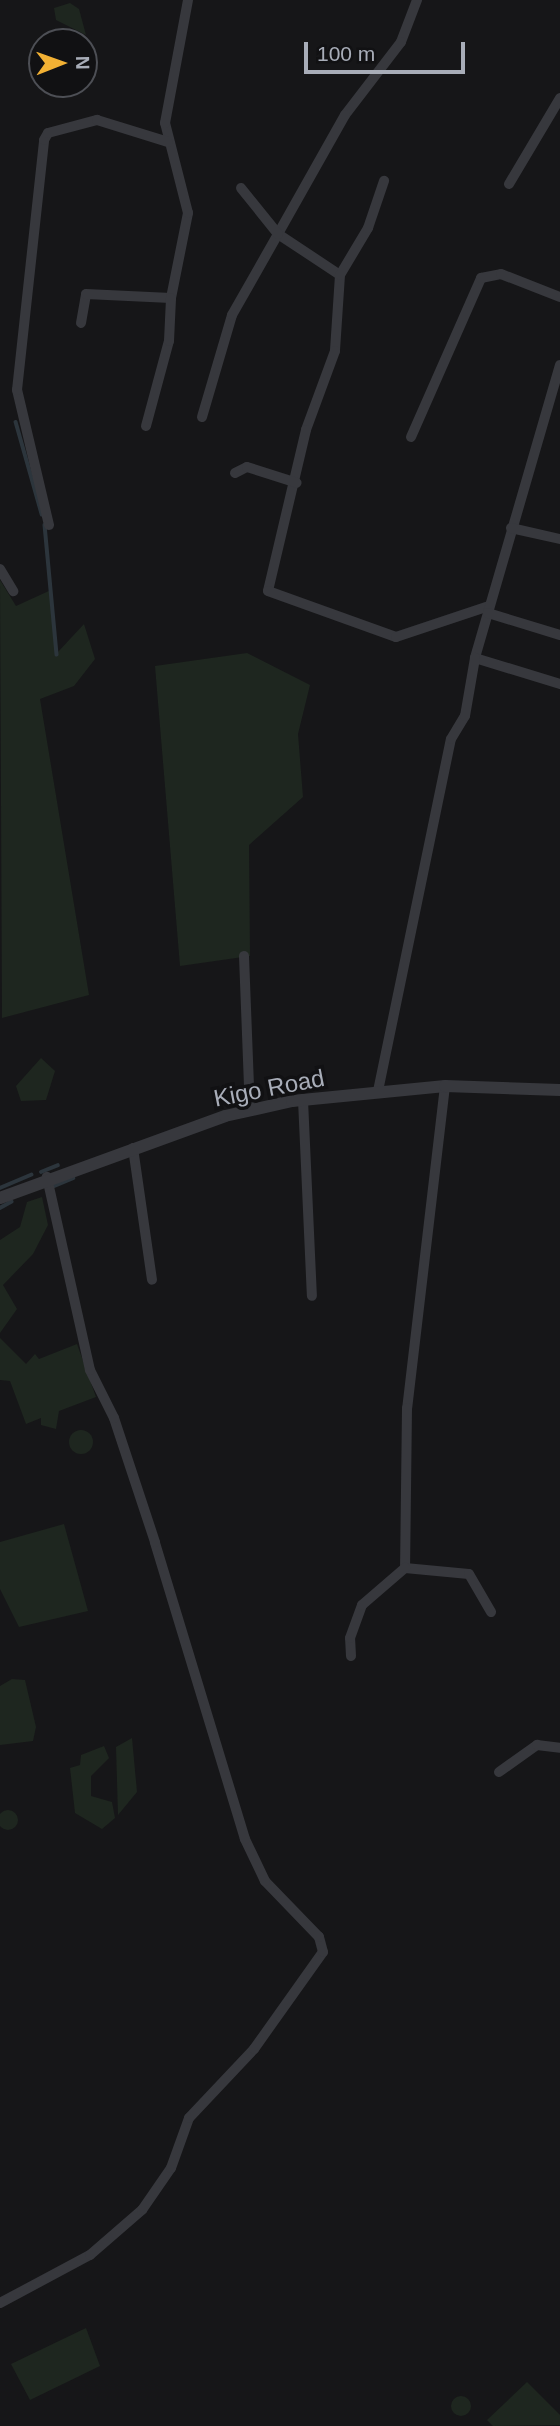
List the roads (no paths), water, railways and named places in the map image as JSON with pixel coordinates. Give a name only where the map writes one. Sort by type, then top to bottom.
[{"type":"street","points":[[146,426],[169,341],[171,298],[188,213],[185,182],[168,142],[167,93],[188,0]]},
{"type":"street","points":[[202,417],[232,315],[345,115],[401,42],[417,0]]},
{"type":"street","points":[[509,184],[560,98]]},
{"type":"street","points":[[49,525],[17,390],[44,140],[48,133],[97,120],[168,142]]},
{"type":"street","points":[[384,181],[368,228],[340,275],[335,351],[306,430],[297,483],[271,594],[396,638],[488,610],[560,635]]},
{"type":"street","points":[[241,188],[278,234],[340,275]]},
{"type":"street","points":[[411,438],[481,278],[501,274],[560,297]]},
{"type":"street","points":[[81,323],[85,295],[171,298]]},
{"type":"street","points":[[378,1091],[451,739],[465,716],[475,658],[560,365]]},
{"type":"street","points":[[235,473],[247,467],[297,483]]},
{"type":"street","points":[[511,528],[560,538]]},
{"type":"street","points":[[0,569],[13,591]]},
{"type":"street","points":[[475,658],[560,684]]},
{"type":"street","points":[[244,956],[250,1110]]},
{"type":"street","points":[[405,1568],[407,1408],[445,1086]]},
{"type":"street","name":"Kigo Road","points":[[0,1198],[47,1177],[250,1110],[303,1100],[445,1086],[560,1094]]},
{"type":"street","points":[[303,1100],[312,1296]]},
{"type":"street","points":[[133,1148],[152,1280]]},
{"type":"street","points":[[0,2303],[90,2255],[136,2216],[166,2178],[189,2118],[254,2049],[323,1952],[319,1937],[265,1881],[245,1839],[114,1418],[90,1370],[47,1177]]},
{"type":"street","points":[[351,1656],[349,1638],[362,1605],[405,1568],[469,1574],[491,1612]]},
{"type":"street","points":[[499,1773],[537,1745],[560,1748]]},
{"type":"waterway","points":[[16,422],[42,514]]},
{"type":"waterway","points":[[45,525],[57,654]]},
{"type":"waterway","points":[[41,1172],[58,1165]]},
{"type":"waterway","points":[[0,1188],[31,1175]]},
{"type":"waterway","points":[[52,1187],[73,1178]]},
{"type":"waterway","points":[[0,1208],[11,1202]]}]
